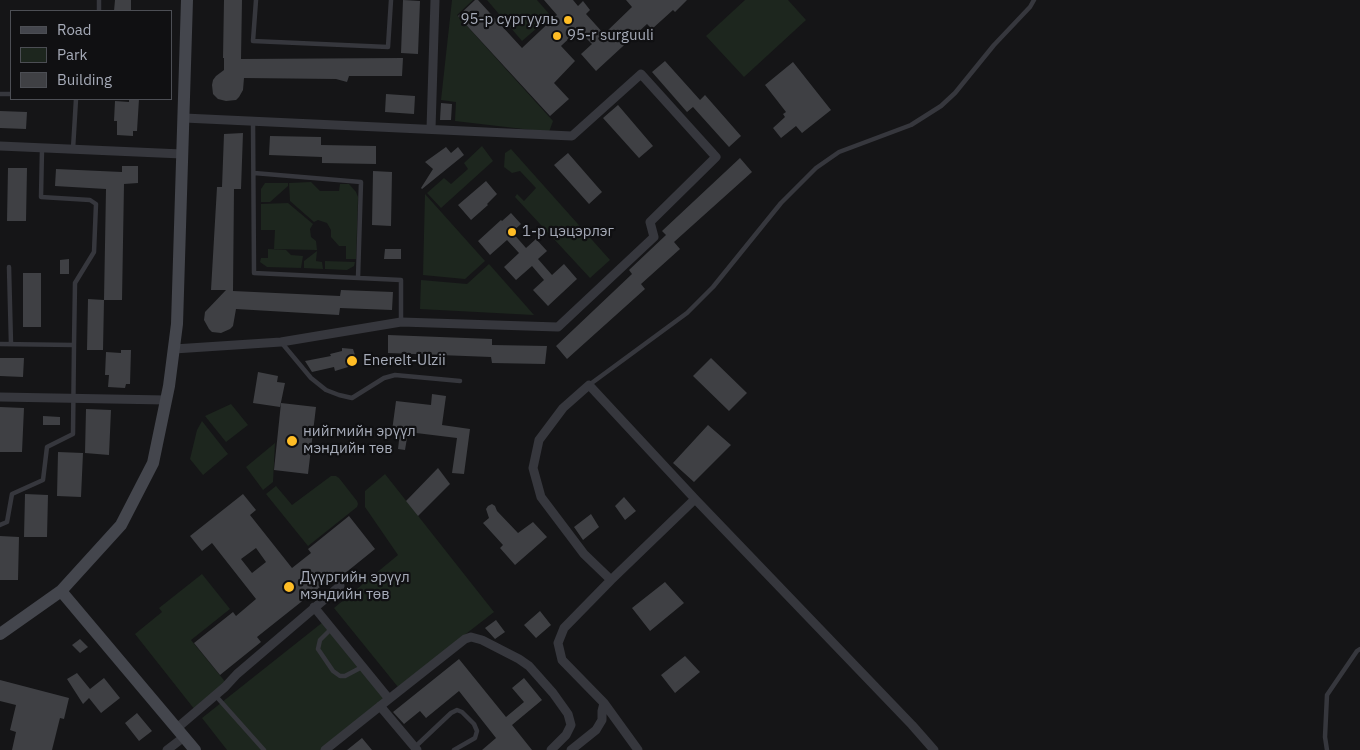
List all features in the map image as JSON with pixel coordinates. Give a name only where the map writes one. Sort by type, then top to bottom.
[{"type":"main road","points":[[0,634],[61,591],[121,526],[153,463],[166,400],[177,324],[187,0]]},
{"type":"main road","points":[[61,591],[195,750]]},
{"type":"street","points":[[431,129],[435,0]]},
{"type":"street","points":[[174,349],[281,342],[402,322],[558,326],[654,238],[650,222],[716,157],[641,74],[572,136],[184,118]]},
{"type":"street","points":[[0,146],[182,154]]},
{"type":"street","points":[[611,580],[584,554],[541,496],[533,468],[539,440],[563,408],[589,385],[934,750]]},
{"type":"street","points":[[0,397],[166,400]]},
{"type":"street","points":[[638,750],[604,703],[562,660],[558,643],[564,628],[695,499]]},
{"type":"street","points":[[168,750],[180,732],[237,674],[340,586]]},
{"type":"street","points":[[314,607],[390,699]]},
{"type":"street","points":[[325,750],[470,637],[482,640],[519,659],[529,666],[553,693],[568,714],[570,725],[566,736],[551,750]]},
{"type":"street","points":[[571,750],[596,730],[602,720],[604,703]]},
{"type":"street","points":[[380,706],[416,748]]},
{"type":"lane","points":[[256,0],[254,41],[388,48],[391,0]]},
{"type":"lane","points":[[589,385],[687,313],[713,287],[781,203],[816,168],[839,152],[911,124],[941,106],[1030,7],[1034,0]]},
{"type":"lane","points":[[72,150],[76,100]]},
{"type":"lane","points":[[253,121],[254,273],[401,280],[402,322]]},
{"type":"lane","points":[[0,525],[6,522],[12,494],[43,480],[47,447],[73,434],[75,283],[94,252],[96,204],[90,200],[41,197],[42,148]]},
{"type":"lane","points":[[254,173],[361,182],[358,278]]},
{"type":"lane","points":[[9,267],[11,344]]},
{"type":"lane","points":[[281,342],[311,378],[326,390],[352,398],[384,378],[395,374],[460,381]]},
{"type":"lane","points":[[0,344],[74,345]]},
{"type":"lane","points":[[331,629],[320,640],[318,649],[333,671],[340,676],[345,676],[362,667]]},
{"type":"lane","points":[[1327,750],[1325,737],[1327,695],[1360,649]]},
{"type":"lane","points":[[215,695],[264,750]]},
{"type":"lane","points":[[416,748],[451,712],[457,710],[462,712],[474,724],[477,731],[475,738],[454,750]]},
{"type":"green space","points":[[452,0],[473,0],[457,15],[553,121],[549,132],[455,121],[456,102],[441,100]]},
{"type":"green space","points":[[487,0],[537,0],[551,16],[522,41]]},
{"type":"green space","points":[[745,0],[788,0],[806,20],[744,77],[706,36]]},
{"type":"green space","points":[[482,146],[493,161],[441,208],[427,193],[444,178],[451,184],[468,169],[464,163]]},
{"type":"green space","points":[[511,149],[610,260],[590,278],[515,197],[517,194],[524,201],[536,188],[520,171],[512,173],[504,167],[505,153]]},
{"type":"green space","points":[[311,182],[320,191],[339,191],[340,184],[349,184],[356,192],[358,197],[356,259],[346,259],[346,246],[339,246],[331,237],[331,230],[327,223],[318,220],[314,222],[290,201],[289,183]]},
{"type":"green space","points":[[265,183],[288,183],[288,186],[270,202],[261,202],[261,189]]},
{"type":"green space","points":[[425,194],[485,261],[465,279],[423,275]]},
{"type":"green space","points":[[288,203],[313,224],[310,229],[311,237],[316,241],[317,250],[274,249],[275,230],[261,230],[261,204]]},
{"type":"green space","points":[[268,249],[286,250],[291,255],[303,256],[301,268],[267,267],[260,262],[261,258],[268,258]]},
{"type":"green space","points":[[317,251],[316,261],[322,262],[323,269],[304,268],[304,261]]},
{"type":"green space","points":[[325,261],[355,262],[354,266],[347,270],[325,269]]},
{"type":"green space","points":[[489,264],[534,315],[420,309],[421,280],[467,284]]},
{"type":"green space","points":[[231,404],[248,425],[226,442],[205,416]]},
{"type":"green space","points":[[202,421],[228,454],[203,475],[190,459],[197,430]]},
{"type":"green space","points":[[275,443],[273,482],[263,490],[246,467]]},
{"type":"green space","points":[[385,474],[494,612],[398,687],[334,608],[398,555],[365,507],[365,491]]},
{"type":"green space","points":[[331,476],[339,478],[358,504],[357,507],[308,546],[266,494],[276,486],[292,505]]},
{"type":"green space","points":[[202,574],[230,609],[191,640],[227,684],[195,710],[135,634],[162,612],[159,608]]},
{"type":"green space","points":[[323,622],[385,699],[322,750],[227,750],[202,718]]},
{"type":"building","points":[[115,0],[131,0],[131,10],[114,10]]},
{"type":"building","points":[[224,0],[242,0],[241,59],[403,58],[402,76],[349,76],[347,82],[336,79],[244,78],[243,90],[236,100],[226,101],[218,99],[213,94],[212,85],[216,76],[224,70]]},
{"type":"building","points":[[403,0],[420,1],[418,54],[401,53]]},
{"type":"building","points":[[475,0],[478,0],[522,48],[557,15],[544,0],[573,0],[578,6],[583,1],[590,10],[586,14],[604,34],[632,7],[626,0],[687,0],[675,12],[673,10],[652,29],[647,24],[596,71],[581,54],[592,44],[578,30],[561,46],[575,61],[554,83],[569,99],[550,116],[458,16]]},
{"type":"building","points":[[665,61],[700,100],[705,95],[741,136],[729,147],[693,107],[687,112],[652,72]]},
{"type":"building","points":[[793,62],[831,110],[802,133],[796,126],[781,138],[773,128],[785,117],[783,114],[786,112],[765,85]]},
{"type":"building","points":[[386,94],[415,96],[414,114],[385,112]]},
{"type":"building","points":[[129,100],[139,100],[137,131],[133,131],[133,136],[117,135],[117,121],[114,121],[115,101],[129,102]]},
{"type":"building","points":[[441,103],[452,104],[451,120],[440,120]]},
{"type":"building","points":[[618,105],[653,146],[639,158],[603,118]]},
{"type":"building","points":[[0,111],[27,112],[26,129],[0,128]]},
{"type":"building","points":[[243,133],[241,189],[234,189],[233,291],[340,296],[341,290],[393,292],[392,310],[340,308],[339,315],[236,309],[233,326],[230,329],[221,333],[212,332],[209,329],[204,320],[205,312],[226,290],[211,290],[217,187],[222,187],[224,134]]},
{"type":"building","points":[[270,136],[321,137],[321,145],[376,146],[376,164],[322,163],[322,157],[269,155]]},
{"type":"building","points":[[446,147],[451,153],[458,147],[464,155],[422,189],[433,169],[425,162]]},
{"type":"building","points":[[568,153],[602,192],[589,204],[554,165]]},
{"type":"building","points":[[740,158],[752,172],[674,242],[680,249],[641,284],[645,289],[567,359],[556,346],[632,274],[629,270],[666,235],[662,231]]},
{"type":"building","points":[[122,166],[138,166],[138,183],[124,184],[122,300],[104,300],[106,189],[55,186],[56,169],[122,172]]},
{"type":"building","points":[[8,168],[27,168],[26,221],[7,221]]},
{"type":"building","points":[[373,171],[392,172],[391,226],[372,225]]},
{"type":"building","points":[[486,181],[497,194],[471,220],[458,205]]},
{"type":"building","points":[[511,213],[521,224],[512,232],[526,248],[536,239],[547,251],[538,259],[552,275],[564,264],[577,279],[548,306],[533,290],[544,280],[532,266],[516,280],[504,267],[519,253],[507,240],[490,255],[478,241]]},
{"type":"building","points":[[385,249],[401,249],[401,259],[384,259]]},
{"type":"building","points":[[69,259],[69,274],[60,274],[60,260]]},
{"type":"building","points":[[23,273],[41,273],[41,327],[23,327]]},
{"type":"building","points":[[88,299],[104,300],[103,350],[87,350]]},
{"type":"building","points":[[388,335],[492,339],[492,345],[547,346],[545,364],[492,363],[491,357],[388,353]]},
{"type":"building","points":[[342,348],[353,349],[358,364],[335,371],[334,367],[312,372],[305,361],[331,356],[330,354],[342,351]]},
{"type":"building","points":[[121,350],[131,350],[130,384],[126,384],[125,388],[108,387],[109,375],[105,375],[106,352],[121,353]]},
{"type":"building","points":[[0,358],[24,358],[23,377],[0,376]]},
{"type":"building","points":[[711,358],[747,393],[729,411],[693,376]]},
{"type":"building","points":[[258,372],[278,376],[277,382],[285,383],[280,407],[253,403]]},
{"type":"building","points":[[432,394],[446,396],[442,425],[470,429],[464,474],[452,473],[457,438],[408,432],[405,450],[398,449],[400,432],[392,431],[396,401],[431,405]]},
{"type":"building","points":[[281,403],[316,407],[308,474],[274,470]]},
{"type":"building","points":[[0,407],[24,408],[22,452],[0,452]]},
{"type":"building","points":[[86,409],[111,410],[109,455],[85,453]]},
{"type":"building","points":[[43,416],[60,417],[60,425],[43,425]]},
{"type":"building","points":[[708,425],[731,445],[694,482],[673,463]]},
{"type":"building","points":[[58,452],[83,453],[81,497],[57,496]]},
{"type":"building","points":[[438,468],[450,484],[418,516],[406,501]]},
{"type":"building","points":[[25,494],[48,495],[47,537],[24,537]]},
{"type":"building","name":"Дүүргийн эрүүл мэндийн төв","points":[[243,494],[256,510],[250,515],[292,568],[311,553],[308,549],[349,516],[375,549],[333,583],[330,579],[257,637],[261,642],[220,675],[194,643],[233,612],[236,616],[256,599],[212,543],[202,551],[190,536]],"holes":[[[256,548],[266,562],[252,573],[241,559]]]},
{"type":"building","points":[[624,497],[636,511],[625,520],[615,506]]},
{"type":"building","points":[[492,504],[518,533],[533,522],[547,537],[515,565],[500,548],[503,545],[483,523],[489,518],[486,509]]},
{"type":"building","points":[[591,514],[599,527],[583,540],[574,527]]},
{"type":"building","points":[[0,536],[19,537],[18,580],[0,580]]},
{"type":"building","points":[[665,582],[684,603],[650,631],[632,608]]},
{"type":"building","points":[[540,611],[551,625],[536,638],[524,625]]},
{"type":"building","points":[[496,620],[505,632],[495,639],[485,628]]},
{"type":"building","points":[[80,639],[88,647],[80,653],[72,645]]},
{"type":"building","points":[[685,656],[700,672],[675,693],[661,675]]},
{"type":"building","points":[[459,659],[506,717],[524,702],[512,688],[524,678],[542,700],[512,725],[532,750],[482,750],[496,738],[459,691],[426,718],[420,711],[404,724],[393,712]]},
{"type":"building","points":[[77,673],[90,689],[104,678],[120,698],[101,713],[89,698],[83,704],[67,679]]},
{"type":"building","points":[[0,680],[69,698],[64,719],[60,718],[52,750],[12,750],[16,732],[10,730],[16,705],[0,701]]},
{"type":"building","points":[[137,713],[152,731],[139,741],[125,723]]},
{"type":"building","points":[[362,738],[372,750],[347,750]]},
{"type":"place","name":"95-р сургууль","points":[[568,20]]},
{"type":"place","name":"95-r surguuli","points":[[557,36]]},
{"type":"place","name":"1-р цэцэрлэг","points":[[512,232]]},
{"type":"place","name":"Enerelt-Ulzii","points":[[352,361]]},
{"type":"place","name":"нийгмийн эрүүл мэндийн төв","points":[[292,441]]},
{"type":"place","name":"Дүүргийн эрүүл мэндийн төв","points":[[289,587]]}]
